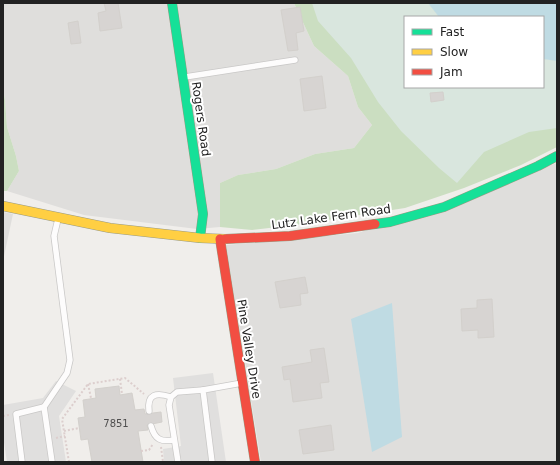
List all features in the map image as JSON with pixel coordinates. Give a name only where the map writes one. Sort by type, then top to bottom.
[{"type":"main road","name":"Rogers Road","points":[[172,3],[203,214],[200,238]]},
{"type":"main road","name":"Lutz Lake Fern Road","points":[[3,206],[110,228],[200,238],[220,239],[290,236],[390,222],[444,207],[538,166],[557,156]]},
{"type":"main road","name":"Pine Valley Drive","points":[[220,239],[255,462]]},
{"type":"lane","points":[[183,78],[295,60]]},
{"type":"lane","points":[[52,462],[44,407],[66,373],[70,360],[54,236],[59,217]]},
{"type":"lane","points":[[178,462],[169,404],[171,397],[178,392],[203,390],[242,383]]},
{"type":"lane","points":[[203,390],[212,462]]},
{"type":"lane","points":[[149,411],[148,404],[150,398],[155,395],[163,394],[171,397]]},
{"type":"lane","points":[[22,462],[16,414],[44,407]]},
{"type":"lane","points":[[151,426],[157,438],[163,440],[174,440]]},
{"type":"path","points":[[69,462],[62,419],[88,384],[125,378],[145,395]]},
{"type":"path","points":[[120,379],[122,394]]},
{"type":"path","points":[[88,384],[91,398]]},
{"type":"path","points":[[64,431],[79,428]]},
{"type":"path","points":[[141,451],[148,450],[154,443]]},
{"type":"shaded area","points":[[3,3],[294,3],[314,46],[348,76],[358,107],[372,125],[354,148],[315,154],[276,169],[238,175],[220,183],[220,227],[197,229],[84,215],[7,191],[19,171],[7,127],[3,89]]},
{"type":"shaded area","points":[[312,3],[428,3],[438,16],[404,16],[404,88],[544,88],[544,59],[557,61],[557,128],[529,132],[484,152],[457,183],[439,168],[401,131],[378,102],[351,58],[318,21]]},
{"type":"shaded area","points":[[557,163],[557,462],[261,462],[226,245],[358,233]]},
{"type":"shaded area","points":[[3,212],[13,214],[3,261]]},
{"type":"shaded area","points":[[213,373],[226,462],[164,462],[163,449],[181,446],[173,378]]},
{"type":"shaded area","points":[[56,381],[76,391],[59,416],[66,462],[7,462],[3,436],[3,405],[43,398]]},
{"type":"green space","points":[[294,3],[428,3],[438,16],[404,16],[404,88],[544,88],[544,59],[557,61],[557,147],[521,165],[464,188],[405,208],[252,230],[220,227],[220,183],[238,175],[276,169],[315,154],[354,148],[372,125],[358,107],[348,76],[314,46]]},
{"type":"green space","points":[[3,89],[7,127],[19,171],[7,191],[3,191]]},
{"type":"water","points":[[428,3],[557,3],[557,61],[544,59],[544,16],[438,16]]},
{"type":"water","points":[[392,303],[402,437],[372,452],[351,319]]},
{"type":"building","points":[[104,3],[118,3],[122,28],[100,31],[98,13],[106,11]]},
{"type":"building","points":[[300,7],[304,31],[296,33],[298,50],[288,51],[281,10]]},
{"type":"building","points":[[78,21],[81,43],[71,44],[68,23]]},
{"type":"building","points":[[322,76],[326,108],[304,111],[300,79]]},
{"type":"building","points":[[443,92],[444,100],[431,102],[430,93]]},
{"type":"building","points":[[305,277],[308,293],[300,294],[301,305],[280,308],[275,282]]},
{"type":"building","points":[[492,299],[494,337],[478,338],[478,330],[462,331],[461,309],[477,308],[477,300]]},
{"type":"building","points":[[324,348],[329,382],[320,383],[322,398],[293,402],[290,379],[284,380],[282,367],[312,362],[310,350]]},
{"type":"building","points":[[119,386],[120,395],[132,393],[135,410],[144,409],[145,414],[161,412],[162,422],[147,425],[148,430],[138,431],[143,462],[92,462],[88,439],[81,440],[78,418],[85,417],[83,400],[96,398],[95,389]]},
{"type":"building","points":[[331,425],[334,450],[303,454],[299,430]]},
{"type":"traffic: fast","points":[[172,3],[203,214],[200,238]]},
{"type":"traffic: fast","points":[[375,224],[390,222],[444,207],[538,166],[557,156]]},
{"type":"traffic: slow","points":[[3,206],[110,228],[200,238],[225,239]]},
{"type":"traffic: jam","points":[[225,239],[290,236],[375,224]]},
{"type":"traffic: jam","points":[[220,239],[255,462]]}]
